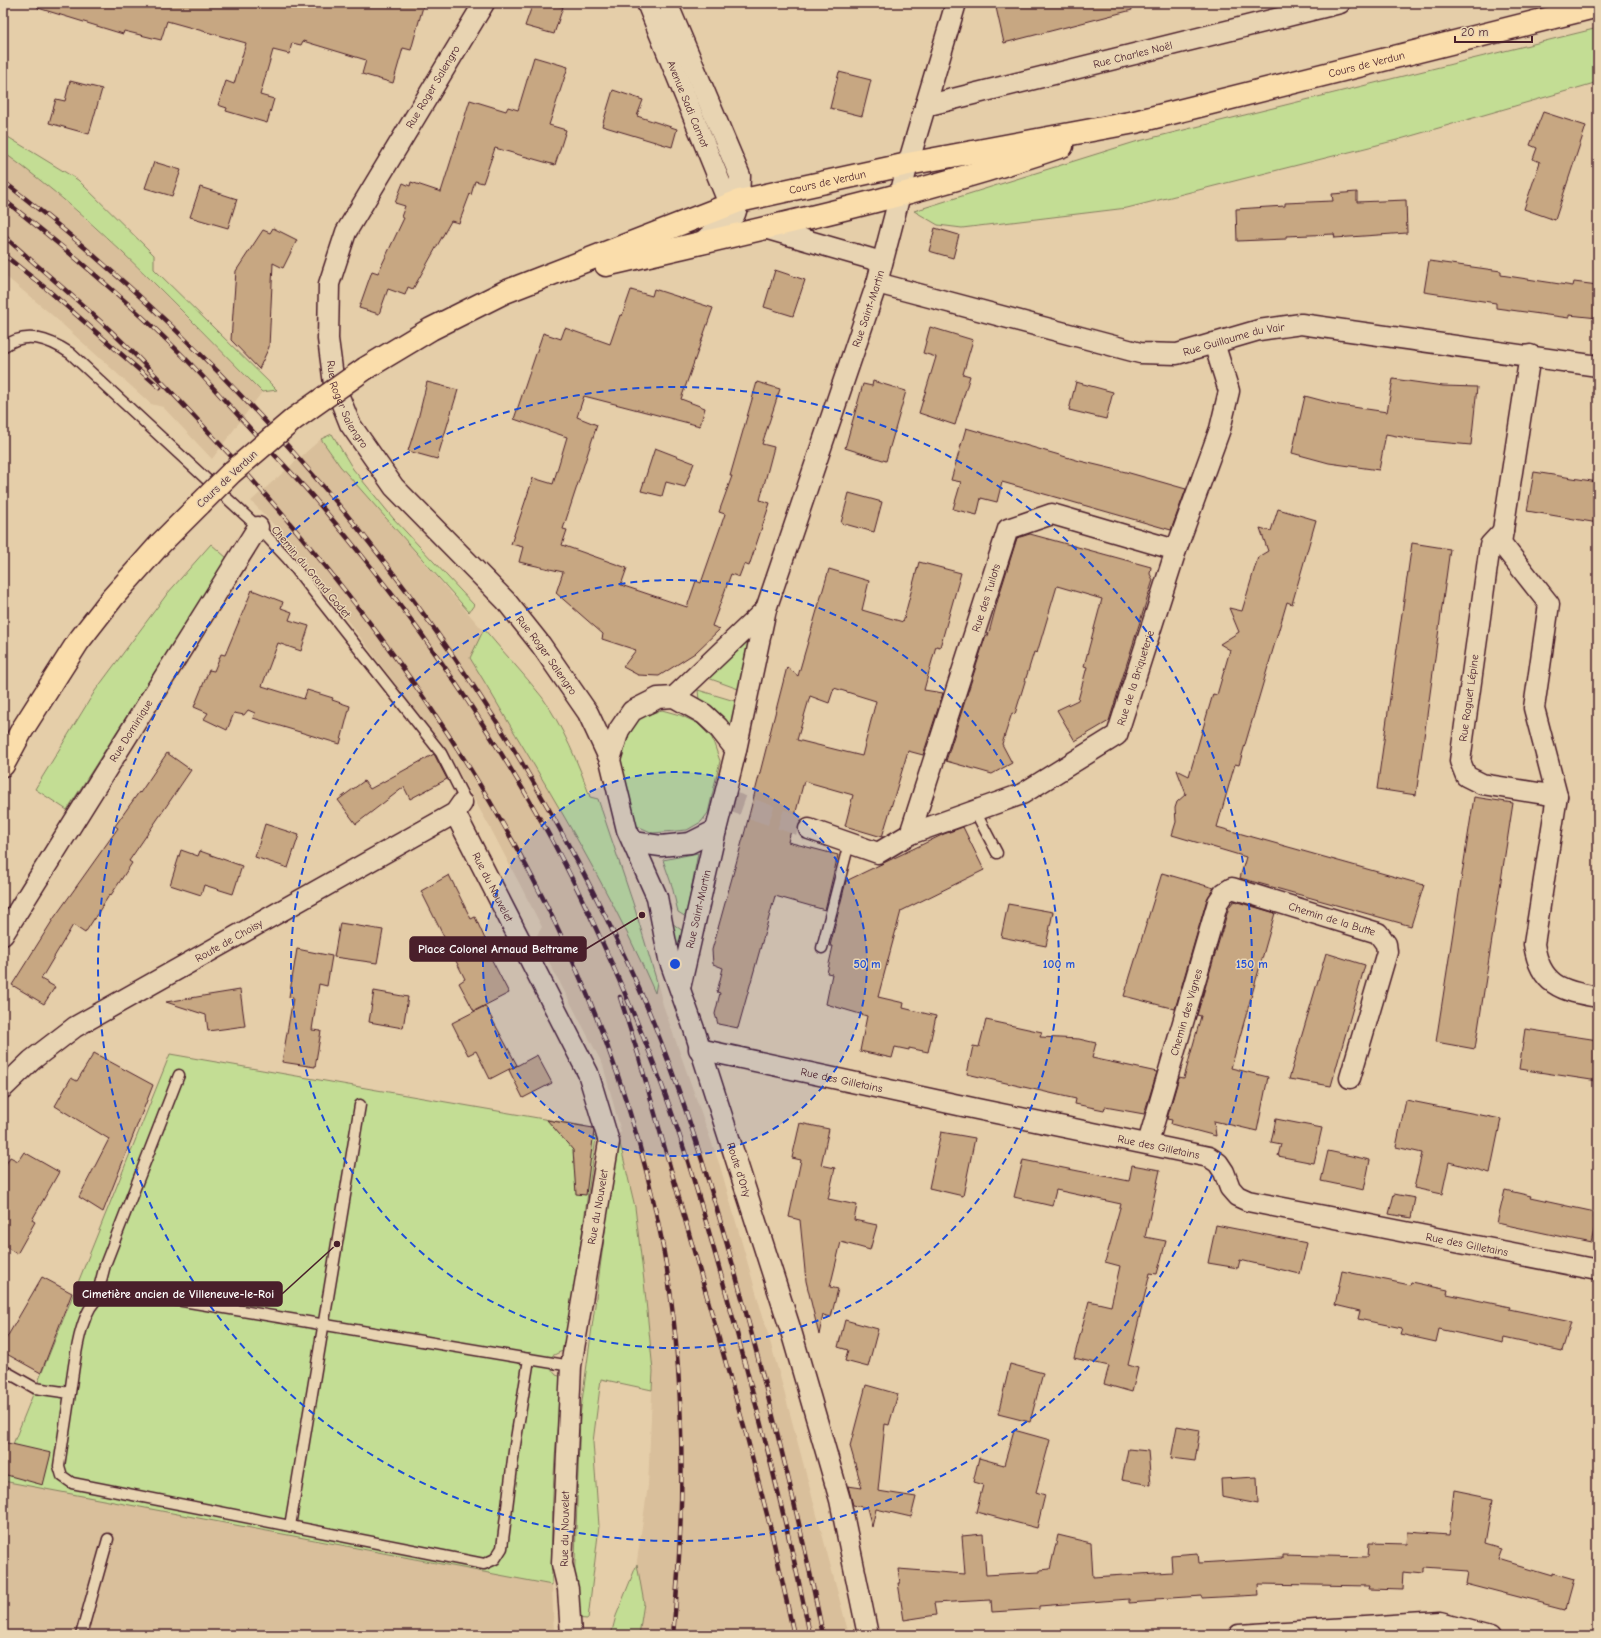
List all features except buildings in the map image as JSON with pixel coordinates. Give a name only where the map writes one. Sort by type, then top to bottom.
[{"type":"main road","name":"Cours de Verdun","points":[[3,765],[22,730],[78,642],[112,597],[161,543],[231,473],[294,419],[366,368],[431,329],[505,292],[734,203],[763,195],[908,164],[1134,122],[1598,6]]},
{"type":"main road","name":"Cours de Verdun","points":[[532,282],[900,196],[1005,166],[1134,122]]},
{"type":"street","name":"Rue Roger Salengro","points":[[484,3],[346,232],[329,284],[328,340],[334,384],[350,424],[394,487],[506,601],[541,645],[588,713],[610,760]]},
{"type":"street","name":"Avenue Sadi Carnot","points":[[647,3],[734,203]]},
{"type":"street","name":"Avenue Sadi Carnot","points":[[667,3],[740,176],[763,195]]},
{"type":"street","name":"Rue Saint-Martin","points":[[736,750],[766,609],[877,283],[924,106],[956,3]]},
{"type":"street","name":"Rue Charles Noël","points":[[924,106],[1340,3]]},
{"type":"street","name":"Avenue Sadi Carnot","points":[[702,242],[735,214],[734,203],[740,176]]},
{"type":"street","points":[[764,228],[882,262]]},
{"type":"street","name":"Rue Guillaume du Vair","points":[[877,283],[1140,353],[1177,354],[1259,330],[1301,324],[1530,355],[1598,366]]},
{"type":"street","name":"Rue de la Briqueterie","points":[[809,829],[878,853],[910,834],[1022,794],[1117,735],[1176,550],[1220,429],[1229,391],[1214,343]]},
{"type":"street","points":[[1530,355],[1501,543],[1548,604],[1534,708],[1557,796],[1534,944],[1536,960],[1542,972],[1555,984],[1571,993],[1598,997]]},
{"type":"street","name":"Rue des Tuilots","points":[[910,834],[1008,529],[1052,514],[1176,550]]},
{"type":"street","name":"Rue Dominique","points":[[3,935],[258,527]]},
{"type":"street","name":"Rue Raguet Lépine","points":[[1503,531],[1490,545],[1460,762],[1466,776],[1482,784],[1557,796]]},
{"type":"street","name":"Rue Saint-Martin","points":[[674,697],[766,609]]},
{"type":"street","points":[[674,697],[704,714],[736,750],[716,830],[690,843],[661,846],[633,842],[627,830],[610,760],[619,730],[632,711],[658,698],[674,697]]},
{"type":"street","name":"Route de Choisy","points":[[3,1088],[32,1060],[75,1027],[459,808]]},
{"type":"street","name":"Rue du Nouvelet","points":[[459,808],[588,1073],[609,1142],[571,1366],[562,1564],[568,1589],[571,1635]]},
{"type":"street","name":"Rue Saint-Martin","points":[[680,988],[716,830]]},
{"type":"street","name":"Route d'Orly","points":[[633,842],[657,897],[670,959],[791,1331],[840,1500],[868,1635]]},
{"type":"street","name":"Chemin de la Butte","points":[[1232,888],[1378,933],[1386,944],[1386,957],[1350,1078]]},
{"type":"street","name":"Chemin des Vignes","points":[[1148,1143],[1218,902],[1224,892],[1232,888]]},
{"type":"street","name":"Rue des Gilletains","points":[[699,1048],[969,1107],[1210,1157],[1218,1163],[1224,1172],[1230,1188],[1237,1196],[1248,1201],[1598,1270]]},
{"type":"street","points":[[1239,1635],[1441,1622],[1490,1635]]},
{"type":"lane","name":"Chemin du Grand Godet","points":[[3,347],[15,340],[41,338],[70,353],[258,527],[286,558],[441,753],[463,796],[459,808]]},
{"type":"lane","points":[[975,810],[997,854]]},
{"type":"lane","points":[[822,948],[849,843]]},
{"type":"lane","points":[[96,1300],[105,1265],[179,1075]]},
{"type":"lane","points":[[290,1526],[360,1104]]},
{"type":"lane","points":[[529,1359],[514,1451],[502,1548],[495,1559],[484,1564],[72,1483],[62,1476],[59,1466],[70,1393],[83,1324],[88,1310],[96,1300],[105,1293],[117,1290],[571,1366]]},
{"type":"lane","points":[[3,1370],[35,1388],[70,1393]]},
{"type":"lane","points":[[81,1635],[108,1539]]},
{"type":"shaded area","points":[[3,152],[36,176],[123,253],[262,392],[212,459],[163,407],[151,404],[52,315],[3,274]]},
{"type":"shaded area","points":[[321,439],[340,466],[542,698],[563,732],[580,768],[590,797],[598,799],[634,906],[663,1005],[720,1166],[781,1380],[849,1635],[625,1635],[648,1486],[653,1371],[635,1207],[618,1135],[621,1132],[603,1065],[536,937],[542,927],[492,831],[454,764],[358,634],[319,585],[280,543],[278,529],[251,501]]},
{"type":"shaded area","points":[[3,1480],[552,1585],[554,1635],[3,1635]]},
{"type":"green space","points":[[1598,28],[1598,82],[1397,140],[1127,208],[962,228],[938,225],[914,211],[1135,142]]},
{"type":"green space","points":[[3,134],[78,180],[154,255],[154,269],[277,390],[262,392],[105,236],[38,179],[3,152]]},
{"type":"green space","points":[[332,434],[353,469],[393,518],[474,605],[469,612],[340,466],[321,439]]},
{"type":"green space","points":[[211,544],[227,558],[67,810],[35,789],[95,691],[167,594]]},
{"type":"green space","points":[[484,629],[542,697],[569,745],[581,771],[590,797],[598,799],[634,906],[657,982],[655,993],[627,933],[581,846],[470,658]]},
{"type":"green space","points":[[755,629],[741,690],[708,678]]},
{"type":"green space","points":[[698,690],[738,702],[730,731],[699,700]]},
{"type":"green space","points":[[662,710],[680,715],[697,723],[712,738],[720,761],[708,813],[701,822],[687,830],[653,833],[635,825],[618,769],[624,738],[636,722],[644,716]]},
{"type":"green space","points":[[698,853],[686,917],[678,912],[672,886],[663,860]]},
{"type":"green space","points":[[672,923],[684,932],[677,963]]},
{"type":"green space","points":[[170,1054],[584,1126],[596,1138],[565,1351],[552,1356],[551,1369],[556,1375],[562,1377],[554,1481],[552,1585],[3,1481],[3,1469]]},
{"type":"green space","points":[[618,1135],[635,1207],[653,1371],[652,1390],[601,1379],[593,1442],[599,1526],[588,1619],[573,1618],[580,1416]]},
{"type":"green space","points":[[637,1564],[644,1603],[639,1635],[611,1635],[616,1616]]},
{"type":"tunnel","points":[[724,799],[809,829]]},
{"type":"railway","points":[[3,181],[90,252],[173,327],[251,406],[326,490],[396,577],[461,667],[521,762],[576,859],[615,936],[650,1014],[690,1123],[735,1272],[756,1350],[777,1431],[815,1594],[823,1635]]},
{"type":"railway","points":[[3,199],[95,274],[161,334],[201,375],[312,496],[351,542],[411,619],[493,740],[543,824],[571,876],[621,984],[658,1074],[694,1179],[734,1322],[775,1478],[810,1635]]},
{"type":"railway","points":[[3,235],[113,333],[173,393],[231,456],[307,544],[380,636],[447,732],[508,833],[561,937],[607,1044],[642,1155],[667,1270],[678,1361],[682,1452],[680,1543],[673,1635]]},
{"type":"railway","points":[[3,254],[48,290],[160,388]]},
{"type":"railway","points":[[620,997],[638,1054],[748,1441],[771,1530],[794,1635]]},
{"type":"place","name":"Place Colonel Arnaud Beltrame","points":[[642,915]]},
{"type":"place","name":"Cimetière ancien de Villeneuve-le-Roi","points":[[337,1244]]}]
